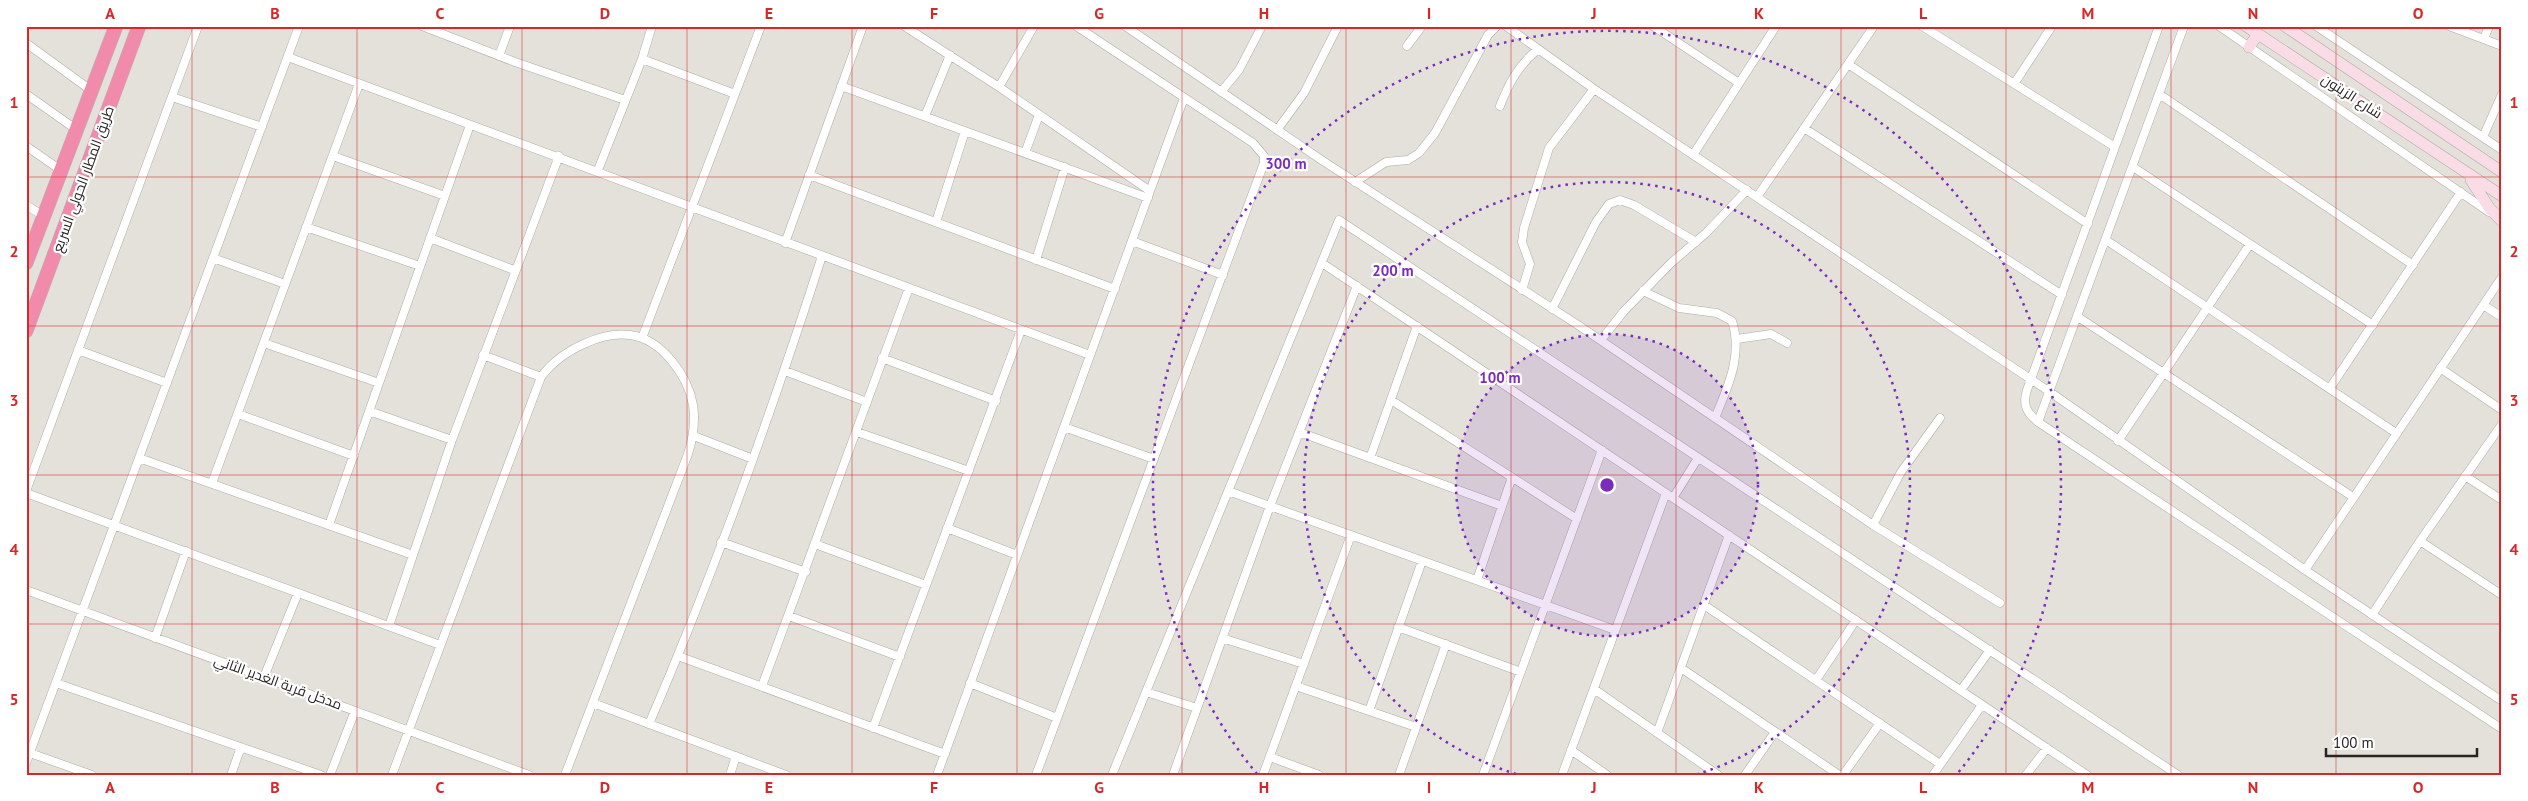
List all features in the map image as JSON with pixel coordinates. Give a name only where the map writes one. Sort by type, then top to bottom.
[{"type":"highway","name":"طريق المطار الحولي السريع","points":[[27,262],[116,26]]},
{"type":"highway","name":"طريق المطار الحولي السريع","points":[[26,332],[29,312],[49,269],[139,26]]},
{"type":"highway","points":[[27,262],[37,268],[49,269]]},
{"type":"main road","name":"شارع الزيتون","points":[[2246,26],[2457,167]]},
{"type":"main road","name":"شارع الزيتون","points":[[2285,27],[2502,172]]},
{"type":"main road","points":[[2249,47],[2258,34]]},
{"type":"main road","points":[[2371,109],[2381,106],[2384,102],[2384,92]]},
{"type":"main road","points":[[2406,132],[2405,123],[2407,118],[2416,115]]},
{"type":"main road","points":[[2489,164],[2502,167]]},
{"type":"main road","points":[[2457,167],[2502,196]]},
{"type":"main road","points":[[2457,167],[2473,181],[2490,209],[2502,221]]},
{"type":"street","points":[[198,26],[26,492],[440,645]]},
{"type":"street","points":[[26,763],[299,26]]},
{"type":"street","points":[[422,26],[499,56],[625,100]]},
{"type":"street","points":[[499,56],[510,26]]},
{"type":"street","points":[[598,170],[642,59],[652,26]]},
{"type":"street","points":[[642,338],[761,26]]},
{"type":"street","points":[[785,243],[863,28],[853,26]]},
{"type":"street","points":[[904,26],[999,88],[1149,194]]},
{"type":"street","points":[[999,88],[1034,26]]},
{"type":"street","points":[[1036,775],[1223,275],[1262,168],[1264,156],[1253,144],[1076,26]]},
{"type":"street","points":[[1125,26],[1355,182],[1601,340],[1873,525],[2000,603]]},
{"type":"street","points":[[1221,92],[1239,70],[1262,26]]},
{"type":"street","points":[[1277,130],[1304,93],[1338,26]]},
{"type":"street","points":[[1407,46],[1422,26]]},
{"type":"street","points":[[1506,26],[1594,89],[2050,392],[2118,442],[2304,570],[2502,702]]},
{"type":"street","points":[[1653,26],[1739,84]]},
{"type":"street","points":[[1693,155],[1776,26]]},
{"type":"street","points":[[1757,197],[1874,26]]},
{"type":"street","points":[[1922,26],[2115,147]]},
{"type":"street","points":[[2014,84],[2052,26]]},
{"type":"street","points":[[2160,26],[2024,398],[2026,410],[2038,422],[2502,729]]},
{"type":"street","points":[[2038,422],[2184,26]]},
{"type":"street","points":[[2219,26],[2502,221]]},
{"type":"street","points":[[2316,26],[2502,150]]},
{"type":"street","points":[[2449,26],[2502,46]]},
{"type":"street","points":[[2484,39],[2489,26]]},
{"type":"street","points":[[1355,182],[1386,162],[1408,160],[1419,153],[1435,133],[1494,27]]},
{"type":"street","points":[[26,43],[92,91]]},
{"type":"street","points":[[1500,106],[1511,78],[1523,62],[1537,50]]},
{"type":"street","points":[[925,116],[950,55]]},
{"type":"street","points":[[288,57],[470,125],[598,170],[691,208],[1090,355]]},
{"type":"street","points":[[642,59],[735,94]]},
{"type":"street","points":[[1848,64],[2088,224]]},
{"type":"street","points":[[212,483],[359,84]]},
{"type":"street","points":[[842,86],[1064,167],[1149,194]]},
{"type":"street","points":[[1522,290],[1530,264],[1522,242],[1524,228],[1549,148],[1594,89]]},
{"type":"street","points":[[26,94],[77,130]]},
{"type":"street","points":[[2159,94],[2413,266]]},
{"type":"street","points":[[2482,137],[2502,94]]},
{"type":"street","points":[[172,97],[262,127]]},
{"type":"street","points":[[937,775],[1184,98]]},
{"type":"street","points":[[1025,153],[1039,116]]},
{"type":"street","points":[[329,525],[470,125]]},
{"type":"street","points":[[1804,128],[2062,295]]},
{"type":"street","points":[[936,222],[965,131]]},
{"type":"street","points":[[26,146],[62,171]]},
{"type":"street","points":[[333,156],[445,196]]},
{"type":"street","points":[[389,626],[452,440],[514,270],[559,156]]},
{"type":"street","points":[[1036,260],[1064,167]]},
{"type":"street","points":[[2133,167],[2373,325]]},
{"type":"street","points":[[809,175],[1114,289]]},
{"type":"street","points":[[1601,340],[1643,291],[1671,263],[1696,242],[1747,190]]},
{"type":"street","points":[[2330,388],[2461,192]]},
{"type":"street","points":[[1552,309],[1596,222],[1609,204],[1620,200],[1634,205],[1696,242]]},
{"type":"street","points":[[26,205],[45,217]]},
{"type":"street","points":[[1112,775],[1339,220],[2178,775]]},
{"type":"street","points":[[306,227],[420,266]]},
{"type":"street","points":[[430,238],[514,270]]},
{"type":"street","points":[[2106,240],[2396,433]]},
{"type":"street","points":[[1132,241],[1223,275]]},
{"type":"street","points":[[2118,442],[2250,244]]},
{"type":"street","points":[[649,724],[678,656],[753,459],[785,371],[822,256]]},
{"type":"street","points":[[213,258],[285,284]]},
{"type":"street","points":[[1322,263],[2087,775]]},
{"type":"street","points":[[2304,570],[2502,277]]},
{"type":"street","points":[[1173,775],[1270,506],[1357,286]]},
{"type":"street","points":[[762,686],[806,572],[882,358],[909,288]]},
{"type":"street","points":[[1643,291],[1679,308],[1716,313],[1732,321],[1737,354],[1733,374],[1715,418]]},
{"type":"street","points":[[2483,305],[2502,318]]},
{"type":"street","points":[[2078,317],[2353,497]]},
{"type":"street","points":[[1370,458],[1417,326]]},
{"type":"street","points":[[872,728],[1022,330]]},
{"type":"street","points":[[1736,339],[1771,334],[1787,343]]},
{"type":"street","points":[[392,775],[541,377],[550,365],[562,355],[596,339],[630,335],[642,338],[664,353],[676,367],[687,387],[693,404],[694,436],[565,775]]},
{"type":"street","points":[[264,343],[379,383]]},
{"type":"street","points":[[78,350],[167,383]]},
{"type":"street","points":[[483,355],[541,377]]},
{"type":"street","points":[[882,358],[996,401]]},
{"type":"street","points":[[2440,368],[2502,410]]},
{"type":"street","points":[[785,371],[867,402]]},
{"type":"street","points":[[1391,400],[1577,519]]},
{"type":"street","points":[[369,410],[452,440]]},
{"type":"street","points":[[238,414],[354,456]]},
{"type":"street","points":[[1873,525],[1901,472],[1940,418]]},
{"type":"street","points":[[2372,615],[2420,541],[2502,424]]},
{"type":"street","points":[[1064,427],[1154,459]]},
{"type":"street","points":[[857,432],[969,471]]},
{"type":"street","points":[[1299,432],[1502,506]]},
{"type":"street","points":[[694,436],[753,459]]},
{"type":"street","points":[[1483,775],[1602,450]]},
{"type":"street","points":[[139,458],[413,555]]},
{"type":"street","points":[[1673,498],[1698,458]]},
{"type":"street","points":[[2465,476],[2502,500]]},
{"type":"street","points":[[1477,580],[1512,477]]},
{"type":"street","points":[[1228,491],[1615,630]]},
{"type":"street","points":[[1562,775],[1666,493]]},
{"type":"street","points":[[947,528],[1017,555]]},
{"type":"street","points":[[1263,775],[1351,535]]},
{"type":"street","points":[[1657,733],[1729,535]]},
{"type":"street","points":[[2420,541],[2502,595]]},
{"type":"street","points":[[721,542],[806,572]]},
{"type":"street","points":[[815,544],[926,585]]},
{"type":"street","points":[[156,638],[186,551]]},
{"type":"street","points":[[1369,711],[1422,561]]},
{"type":"street","name":"مدخل قرية الغدير الثاني","points":[[26,590],[529,775]]},
{"type":"street","points":[[264,678],[298,593]]},
{"type":"street","points":[[1704,605],[1940,764]]},
{"type":"street","points":[[789,616],[900,656]]},
{"type":"street","points":[[1816,680],[1856,620]]},
{"type":"street","points":[[1398,627],[1521,672]]},
{"type":"street","points":[[1222,638],[1304,664]]},
{"type":"street","points":[[1399,775],[1446,644]]},
{"type":"street","points":[[1960,690],[1990,650]]},
{"type":"street","points":[[678,656],[945,754]]},
{"type":"street","points":[[1681,668],[1841,775],[1880,723]]},
{"type":"street","points":[[56,683],[320,775]]},
{"type":"street","points":[[970,683],[1057,718]]},
{"type":"street","points":[[1296,686],[1416,727]]},
{"type":"street","points":[[1594,689],[1718,775]]},
{"type":"street","points":[[1146,692],[1197,708]]},
{"type":"street","points":[[593,703],[786,775]]},
{"type":"street","points":[[1932,775],[1982,705]]},
{"type":"street","points":[[330,775],[355,711]]},
{"type":"street","points":[[1745,775],[1776,732]]},
{"type":"street","points":[[231,775],[241,747]]},
{"type":"street","points":[[2026,775],[2046,748]]},
{"type":"street","points":[[1571,750],[1607,775]]},
{"type":"street","points":[[30,753],[92,775]]},
{"type":"street","points":[[730,775],[736,756]]},
{"type":"street","points":[[1270,757],[1319,775]]}]
